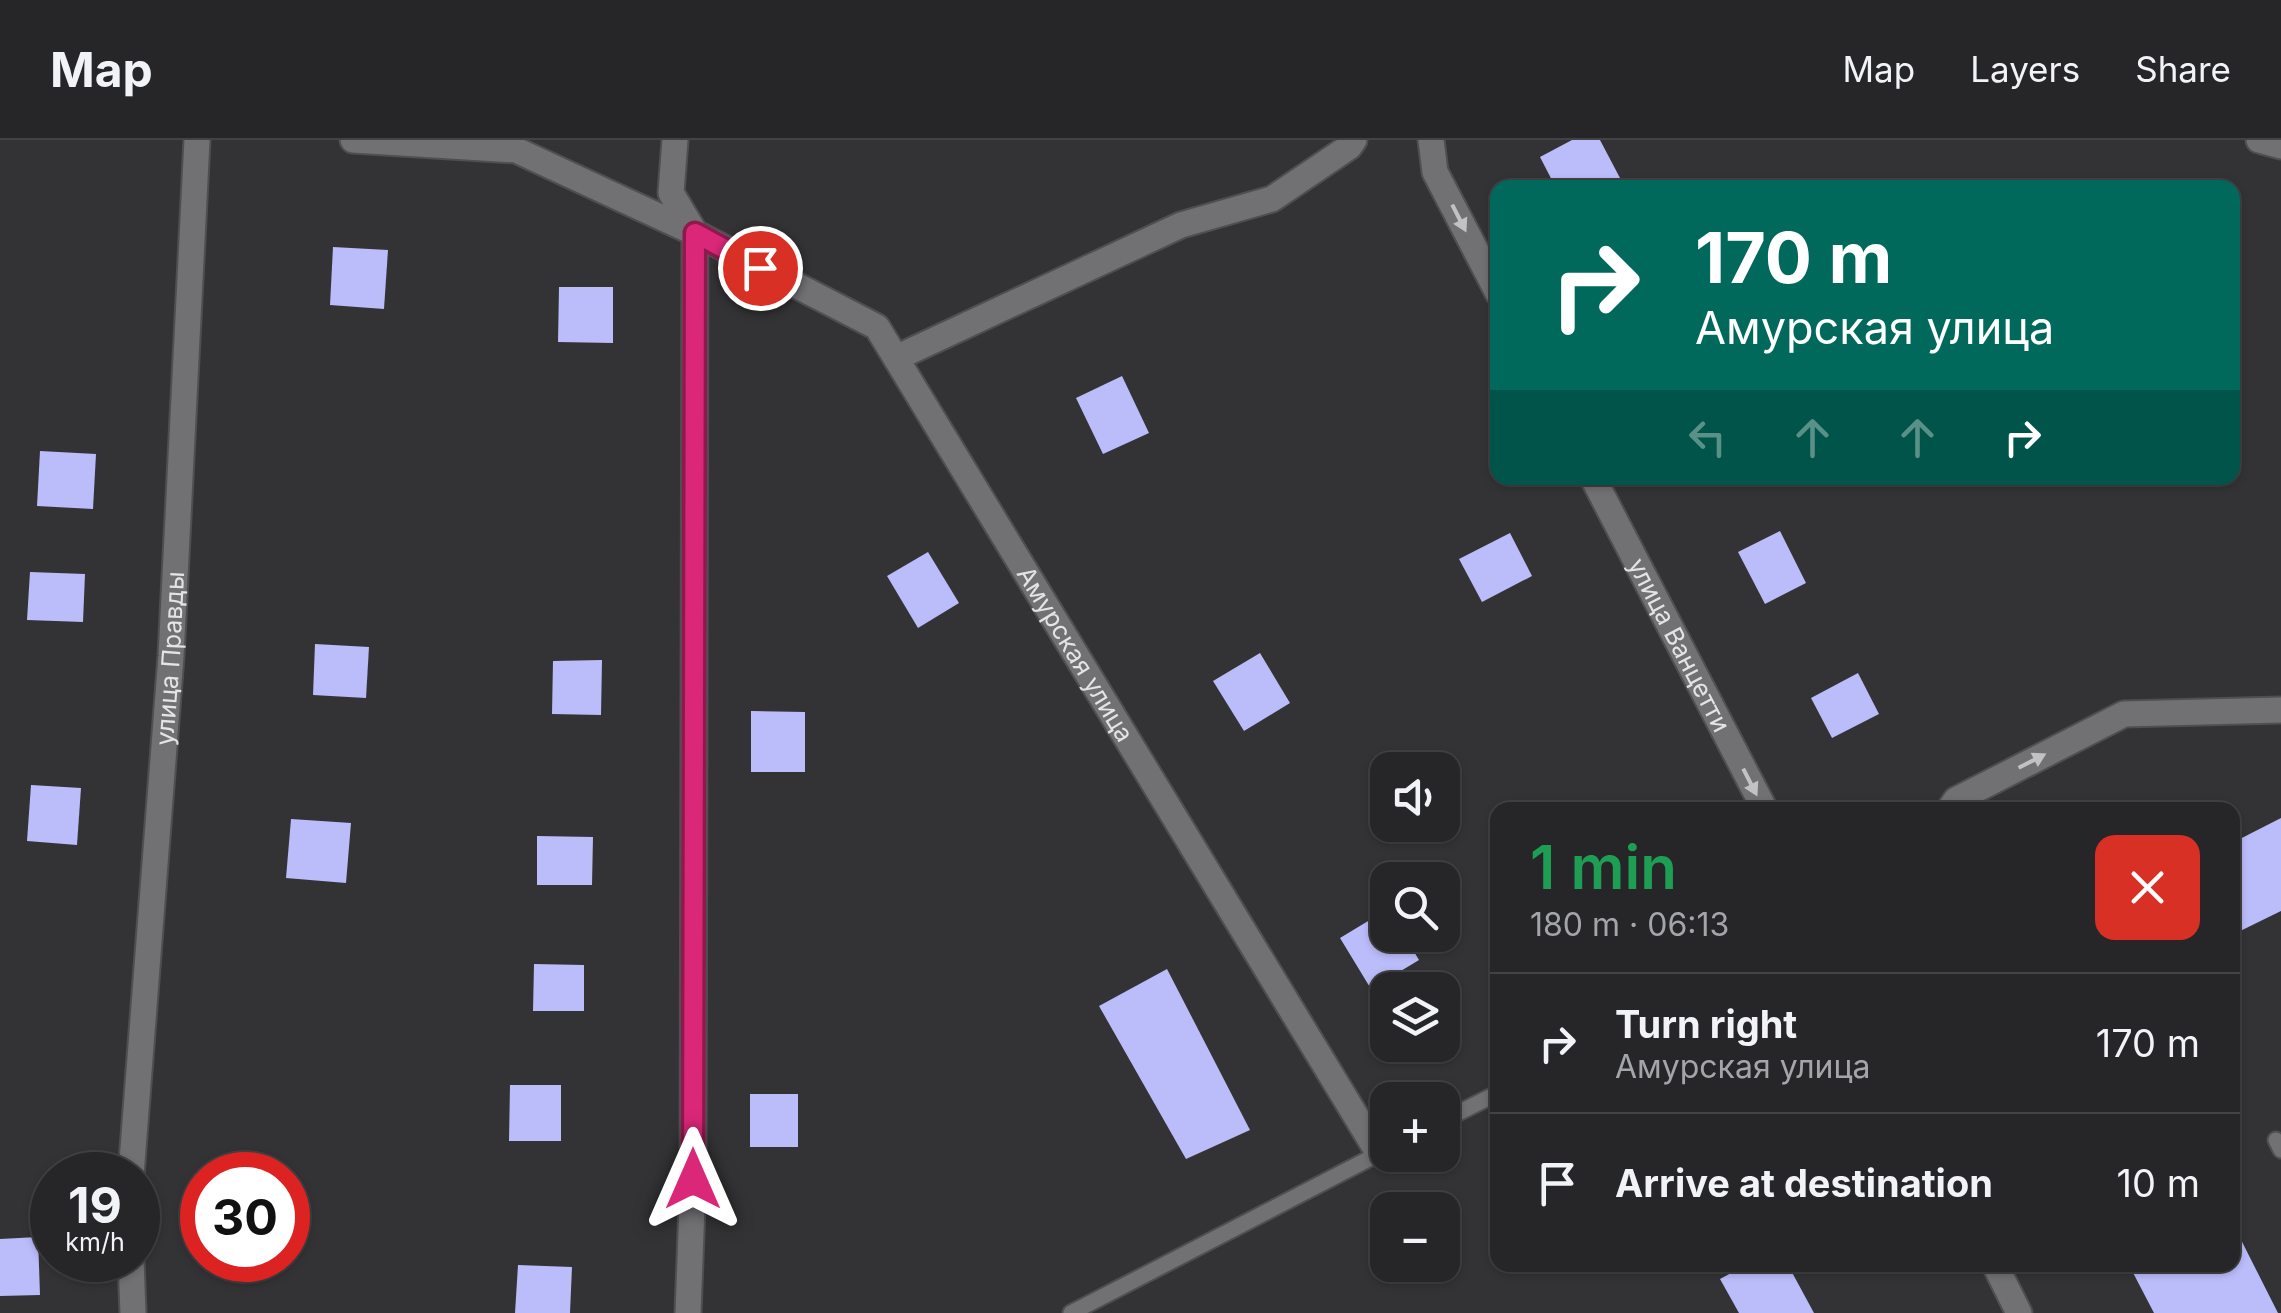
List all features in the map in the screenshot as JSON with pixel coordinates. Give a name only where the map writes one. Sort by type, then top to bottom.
[{"type":"street","name":"улица Правды","points":[[133,1152],[171,656],[197,140]]},
{"type":"street","points":[[353,140],[516,150],[540,140]]},
{"type":"street","points":[[675,140],[671,194],[695,233],[693,1179],[688,1313]]},
{"type":"street","points":[[896,358],[1181,225],[1272,199],[1354,140]]},
{"type":"street","points":[[1431,140],[1436,172],[1490,277]]},
{"type":"street","points":[[2260,140],[2281,146]]},
{"type":"street","name":"Амурская улица","points":[[516,150],[695,233],[877,327],[1370,1129]]},
{"type":"street","name":"улица Ванцетти","points":[[1597,485],[1760,802]]},
{"type":"street","points":[[1955,802],[2124,714],[2281,710]]},
{"type":"street","points":[[1998,1272],[2019,1313]]},
{"type":"street","points":[[132,1282],[133,1313]]},
{"type":"lane","points":[[1460,1112],[1490,1097]]},
{"type":"lane","name":"Амурская улица","points":[[1071,1313],[1370,1159]]},
{"type":"building","points":[[1572,140],[1600,140],[1620,178],[1552,180],[1540,157]]},
{"type":"building","points":[[333,247],[388,250],[384,309],[330,305]]},
{"type":"building","points":[[559,287],[613,287],[613,343],[558,342]]},
{"type":"building","points":[[1122,376],[1149,433],[1103,454],[1076,398]]},
{"type":"building","points":[[40,451],[96,454],[93,509],[37,506]]},
{"type":"building","points":[[1780,531],[1806,583],[1765,604],[1738,552]]},
{"type":"building","points":[[1510,533],[1532,576],[1482,602],[1459,559]]},
{"type":"building","points":[[928,552],[959,603],[918,628],[887,576]]},
{"type":"building","points":[[30,572],[85,574],[83,622],[27,620]]},
{"type":"building","points":[[315,644],[369,647],[366,698],[313,695]]},
{"type":"building","points":[[1260,653],[1290,703],[1244,731],[1213,681]]},
{"type":"building","points":[[602,660],[601,715],[552,714],[553,661]]},
{"type":"building","points":[[1858,673],[1879,714],[1832,738],[1811,698]]},
{"type":"building","points":[[751,711],[805,712],[805,772],[751,772]]},
{"type":"building","points":[[31,785],[81,788],[77,845],[27,841]]},
{"type":"building","points":[[2281,818],[2281,911],[2240,931],[2240,839]]},
{"type":"building","points":[[291,819],[351,823],[346,883],[286,878]]},
{"type":"building","points":[[537,836],[593,837],[592,885],[537,885]]},
{"type":"building","points":[[1370,920],[1370,952],[1414,952],[1419,960],[1399,972],[1370,972],[1370,987],[1340,938]]},
{"type":"building","points":[[534,964],[584,965],[584,1011],[533,1011]]},
{"type":"building","points":[[1167,969],[1250,1130],[1186,1159],[1099,1006]]},
{"type":"building","points":[[510,1085],[561,1085],[561,1141],[509,1141]]},
{"type":"building","points":[[750,1094],[798,1094],[798,1147],[750,1147]]},
{"type":"building","points":[[30,1237],[30,1282],[40,1282],[40,1295],[0,1296],[0,1239]]},
{"type":"building","points":[[2240,1238],[2278,1313],[2154,1313],[2133,1272],[2240,1272]]},
{"type":"building","points":[[518,1265],[572,1267],[570,1313],[515,1313]]},
{"type":"building","points":[[1733,1272],[1792,1272],[1814,1313],[1739,1313],[1720,1279]]},
{"type":"route","points":[[693,1179],[695,233],[760,268]]}]
